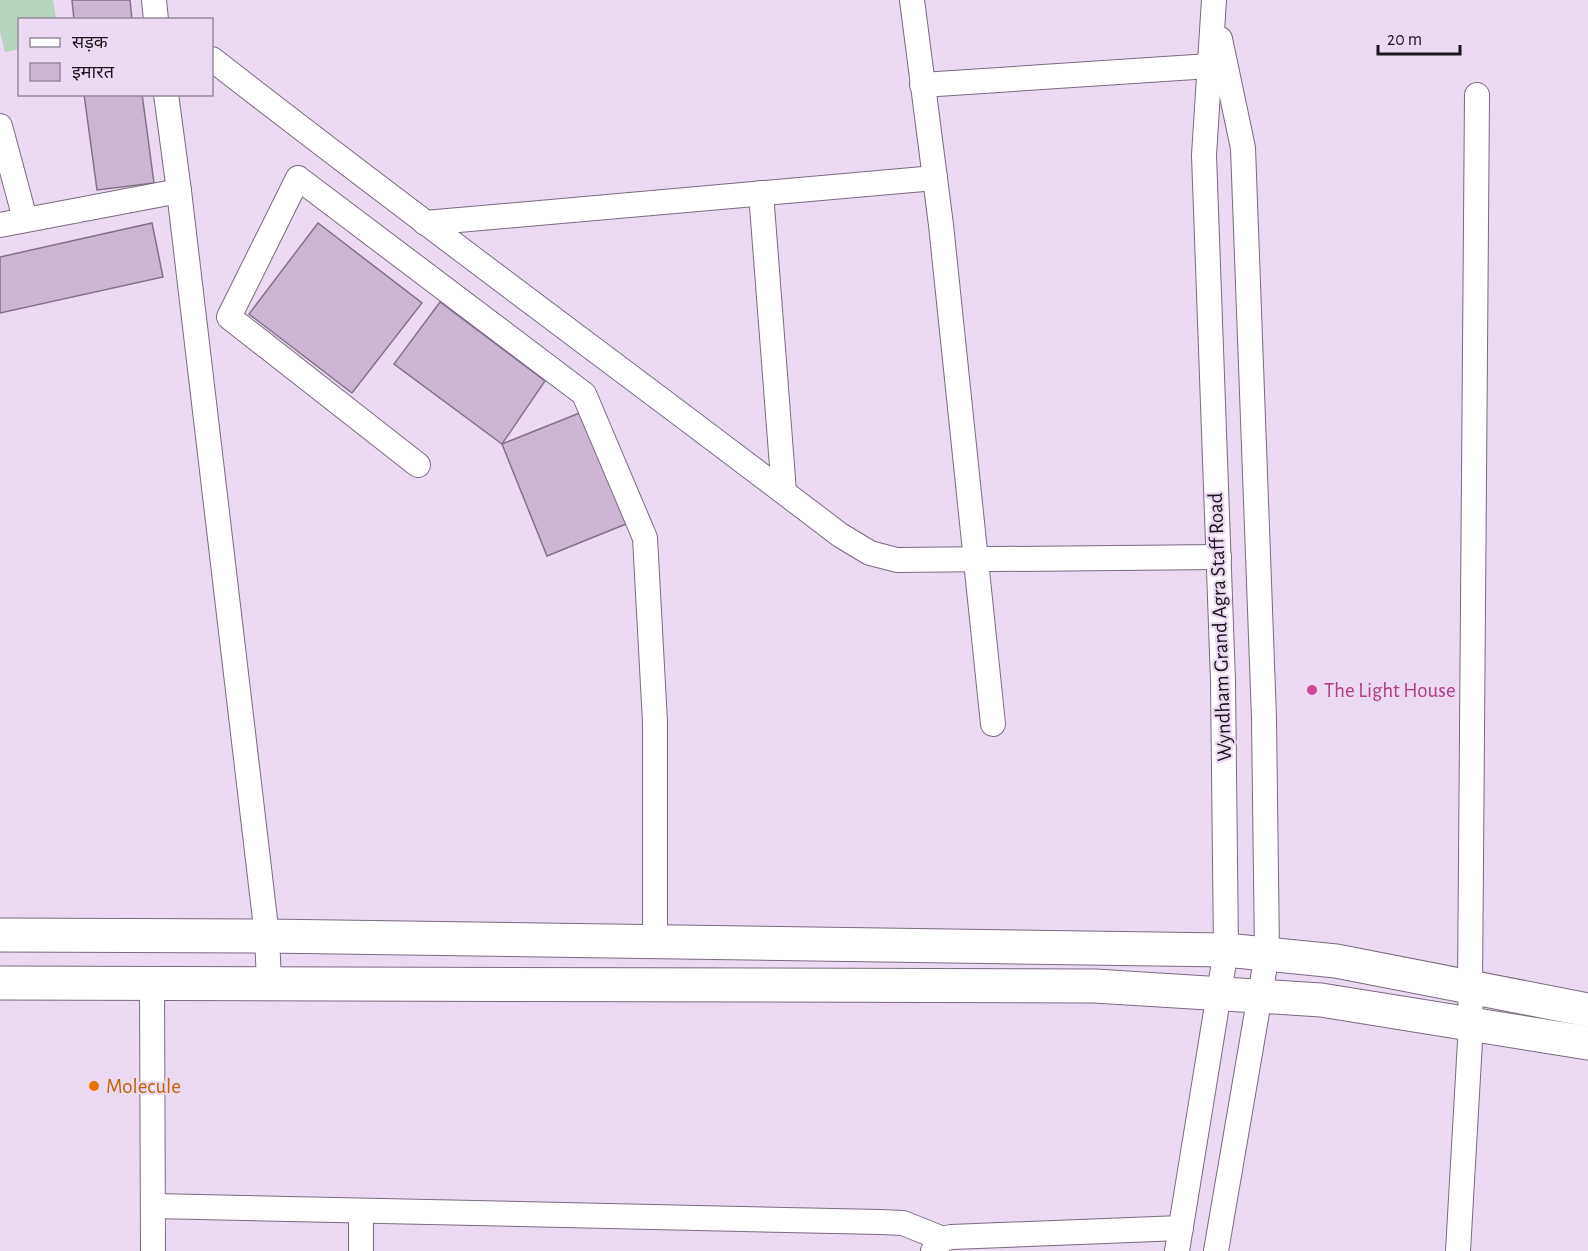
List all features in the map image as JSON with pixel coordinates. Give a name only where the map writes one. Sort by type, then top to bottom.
[{"type":"street","points":[[912,0],[935,178],[993,724]]},
{"type":"street","name":"Wyndham Grand Agra Staff Road","points":[[1179,1239],[1226,950],[1223,681],[1204,155],[1218,65],[1214,5]]},
{"type":"street","points":[[213,60],[425,223],[840,535],[870,554],[897,560],[1219,557]]},
{"type":"street","points":[[922,85],[1218,65],[1243,148],[1264,718],[1267,954],[1216,1251]]},
{"type":"street","points":[[166,96],[267,936],[269,982]]},
{"type":"street","points":[[1458,1251],[1471,1024],[1477,96]]},
{"type":"street","points":[[0,126],[25,219]]},
{"type":"street","points":[[418,465],[229,317],[298,178],[584,394],[645,538],[655,722],[655,941]]},
{"type":"street","points":[[425,223],[935,178]]},
{"type":"street","points":[[0,225],[179,191]]},
{"type":"street","points":[[761,193],[783,492]]},
{"type":"street","points":[[0,935],[267,936],[1226,950],[1336,961],[1588,1010]]},
{"type":"street","points":[[0,983],[1095,986],[1321,1000],[1588,1044]]},
{"type":"street","points":[[152,984],[153,1251]]},
{"type":"street","points":[[153,1206],[880,1222],[903,1224],[938,1245],[951,1238],[1179,1239]]},
{"type":"street","points":[[361,1211],[361,1251]]},
{"type":"green space","points":[[0,0],[53,0],[56,18],[18,18],[18,49],[5,52],[0,32]]},
{"type":"building","points":[[72,0],[130,0],[132,18],[74,18]]},
{"type":"building","points":[[84,96],[142,96],[154,183],[97,190]]},
{"type":"building","points":[[152,223],[163,277],[0,313],[0,257]]},
{"type":"building","points":[[318,223],[422,303],[352,393],[249,314]]},
{"type":"building","points":[[440,302],[545,381],[502,444],[394,364]]},
{"type":"building","points":[[582,412],[626,524],[547,556],[502,444]]},
{"type":"place","name":"The Light House","points":[[1312,690]]},
{"type":"place","name":"Molecule","points":[[94,1086]]}]
